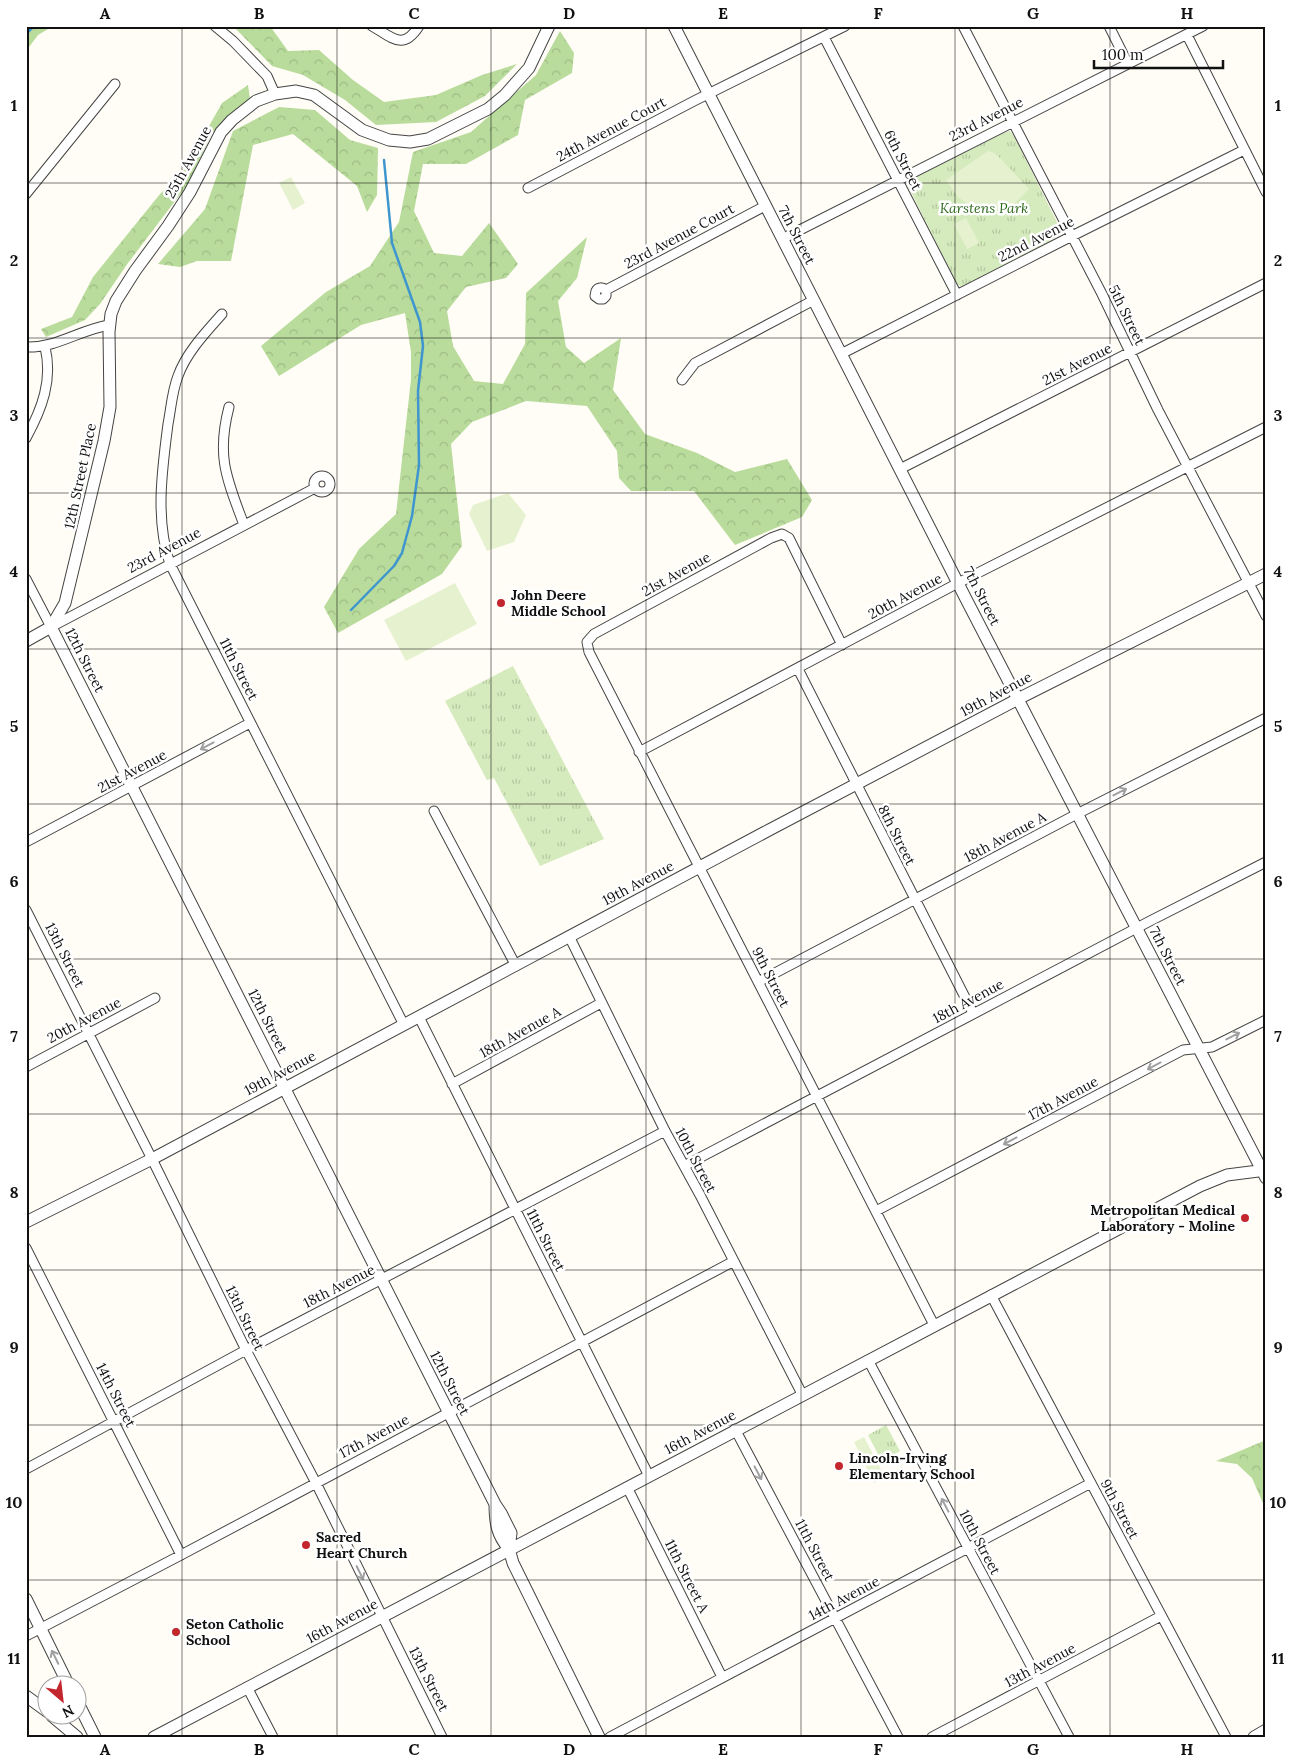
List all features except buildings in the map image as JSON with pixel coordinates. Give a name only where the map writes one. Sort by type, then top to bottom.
[{"type":"street","points":[[215,26],[233,41],[267,76],[275,94]]},
{"type":"street","points":[[372,26],[394,38],[405,41],[413,36],[419,26]]},
{"type":"street","name":"25th Avenue","points":[[109,325],[116,301],[168,226],[202,171],[222,132],[246,108],[275,94],[296,91],[314,96],[362,130],[389,140],[410,142],[428,139],[488,109],[505,95],[529,68],[548,26]]},
{"type":"street","name":"7th Street","points":[[674,26],[1018,700],[1265,1173]]},
{"type":"street","name":"24th Avenue Court","points":[[528,188],[708,94],[845,26]]},
{"type":"street","name":"5th Street","points":[[963,26],[1266,616]]},
{"type":"street","points":[[1108,26],[1128,64]]},
{"type":"street","name":"23rd Avenue","points":[[782,239],[1203,26]]},
{"type":"street","points":[[1187,35],[1266,192]]},
{"type":"street","name":"6th Street","points":[[824,37],[957,295]]},
{"type":"street","points":[[26,194],[115,84]]},
{"type":"street","name":"22nd Avenue","points":[[842,354],[1244,150]]},
{"type":"street","name":"23rd Avenue Court","points":[[606,290],[765,206]]},
{"type":"street","name":"21st Avenue","points":[[900,469],[1266,284]]},
{"type":"street","points":[[682,380],[696,363],[814,300]]},
{"type":"street","name":"11th Street","points":[[222,314],[186,360],[178,376],[171,404],[161,496],[166,551],[170,564],[404,1025]]},
{"type":"street","points":[[26,347],[46,347],[92,328],[109,325]]},
{"type":"street","name":"12th Street Place","points":[[51,627],[65,603],[104,441],[110,406],[109,325]]},
{"type":"street","points":[[26,438],[36,419],[47,387],[48,365],[46,347]]},
{"type":"street","points":[[229,407],[222,450],[224,468],[244,525]]},
{"type":"street","name":"20th Avenue","points":[[639,752],[798,670],[958,583],[1266,427]]},
{"type":"street","name":"23rd Avenue","points":[[26,641],[315,488]]},
{"type":"street","name":"21st Avenue","points":[[587,642],[594,634],[771,538],[782,534],[789,538],[842,645]]},
{"type":"street","name":"19th Avenue","points":[[26,1222],[152,1158],[1018,700],[1266,574]]},
{"type":"street","name":"12th Street","points":[[26,580],[448,1413],[501,1513],[511,1534],[509,1549],[513,1563],[599,1737]]},
{"type":"street","name":"9th Street","points":[[587,642],[588,652],[934,1325]]},
{"type":"street","name":"8th Street","points":[[798,670],[973,1013]]},
{"type":"street","name":"18th Avenue A","points":[[758,982],[1077,814],[1266,718]]},
{"type":"street","name":"21st Avenue","points":[[26,842],[250,723]]},
{"type":"street","points":[[434,811],[516,966]]},
{"type":"street","name":"18th Avenue","points":[[684,1166],[973,1013],[1266,862]]},
{"type":"street","name":"13th Street","points":[[26,910],[152,1158],[246,1350],[316,1483],[442,1737]]},
{"type":"street","name":"10th Street","points":[[569,936],[665,1131],[802,1394]]},
{"type":"street","name":"20th Avenue","points":[[26,1067],[155,998]]},
{"type":"street","name":"18th Avenue A","points":[[452,1084],[601,1003]]},
{"type":"street","name":"11th Street","points":[[419,1017],[649,1476]]},
{"type":"street","name":"17th Avenue","points":[[876,1211],[1183,1050],[1212,1047],[1266,1020]]},
{"type":"street","name":"18th Avenue","points":[[26,1469],[246,1350],[665,1131]]},
{"type":"street","name":"16th Avenue","points":[[154,1737],[1200,1186],[1227,1175],[1265,1173]]},
{"type":"street","name":"14th Street","points":[[26,1248],[181,1555]]},
{"type":"street","name":"17th Avenue","points":[[26,1636],[734,1261]]},
{"type":"street","name":"9th Street","points":[[991,1295],[1226,1737]]},
{"type":"street","name":"10th Street","points":[[868,1360],[1069,1737]]},
{"type":"street","name":"11th Street","points":[[736,1429],[898,1737]]},
{"type":"street","name":"14th Avenue","points":[[610,1737],[1091,1483]]},
{"type":"street","name":"11th Street A","points":[[627,1487],[722,1677]]},
{"type":"street","points":[[26,1599],[64,1676]]},
{"type":"street","name":"13th Avenue","points":[[932,1737],[1160,1616]]},
{"type":"street","points":[[247,1687],[273,1737]]},
{"type":"street","points":[[26,1696],[38,1705]]},
{"type":"street","points":[[88,1723],[95,1737]]},
{"type":"street","points":[[64,1726],[77,1737]]},
{"type":"street","points":[[1254,1737],[1266,1730]]},
{"type":"green space","points":[[26,26],[53,26],[38,35],[26,51]]},
{"type":"green space","points":[[233,26],[270,26],[288,51],[319,50],[353,80],[384,102],[436,95],[482,75],[517,64],[485,96],[436,122],[376,125],[345,100],[303,75],[272,66]]},
{"type":"green space","points":[[560,31],[574,53],[572,73],[525,100],[518,135],[466,164],[423,164],[414,211],[434,253],[462,256],[489,223],[518,264],[506,278],[466,287],[447,311],[453,346],[474,381],[503,384],[525,344],[526,293],[587,237],[577,278],[558,301],[566,347],[584,363],[621,338],[613,390],[645,434],[697,453],[735,472],[787,459],[812,500],[802,517],[735,545],[694,491],[631,491],[619,478],[617,451],[587,406],[526,401],[472,422],[451,444],[462,546],[442,574],[338,633],[324,607],[359,549],[396,514],[411,379],[411,352],[405,313],[361,325],[279,376],[261,346],[326,292],[370,266],[399,222],[413,152],[471,132],[536,75]]},
{"type":"green space","points":[[248,85],[250,99],[212,133],[188,184],[128,263],[100,304],[85,320],[46,337],[41,329],[72,317],[93,277],[160,194],[185,169],[222,103]]},
{"type":"green space","points":[[279,107],[315,110],[350,140],[378,148],[377,195],[367,212],[357,186],[293,134],[253,145],[231,261],[197,261],[180,267],[158,264],[205,209],[233,131]]},
{"type":"green space","name":"Karstens Park","points":[[1010,131],[1058,224],[1059,234],[1054,239],[961,287],[956,283],[908,186],[908,182]]},
{"type":"green space","points":[[988,151],[995,153],[1029,189],[1012,206],[989,212],[974,209],[958,197],[946,180]]},
{"type":"green space","points":[[291,177],[305,203],[293,210],[279,183]]},
{"type":"green space","points":[[966,218],[979,243],[967,249],[954,224]]},
{"type":"green space","points":[[508,493],[526,515],[514,542],[487,551],[469,514],[473,505]]},
{"type":"green space","points":[[455,583],[477,624],[406,661],[384,620]]},
{"type":"green space","points":[[513,666],[604,839],[540,866],[494,778],[487,780],[445,701]]},
{"type":"green space","points":[[886,1425],[900,1451],[886,1459],[884,1454],[879,1456],[868,1435]]},
{"type":"green space","points":[[864,1437],[885,1477],[874,1483],[854,1442]]},
{"type":"green space","points":[[1266,1440],[1266,1510],[1252,1478],[1237,1464],[1216,1461]]},
{"type":"waterway","points":[[26,34],[34,26]]},
{"type":"waterway","points":[[351,610],[394,566],[402,553],[412,516],[419,465],[418,391],[423,346],[420,322],[392,243],[384,160]]},
{"type":"place","name":"John Deere Middle School","points":[[501,603]]},
{"type":"place","name":"Metropolitan Medical Laboratory - Moline","points":[[1245,1218]]},
{"type":"place","name":"Lincoln-Irving Elementary School","points":[[839,1466]]},
{"type":"place","name":"Sacred Heart Church","points":[[306,1545]]},
{"type":"place","name":"Seton Catholic School","points":[[176,1632]]}]
